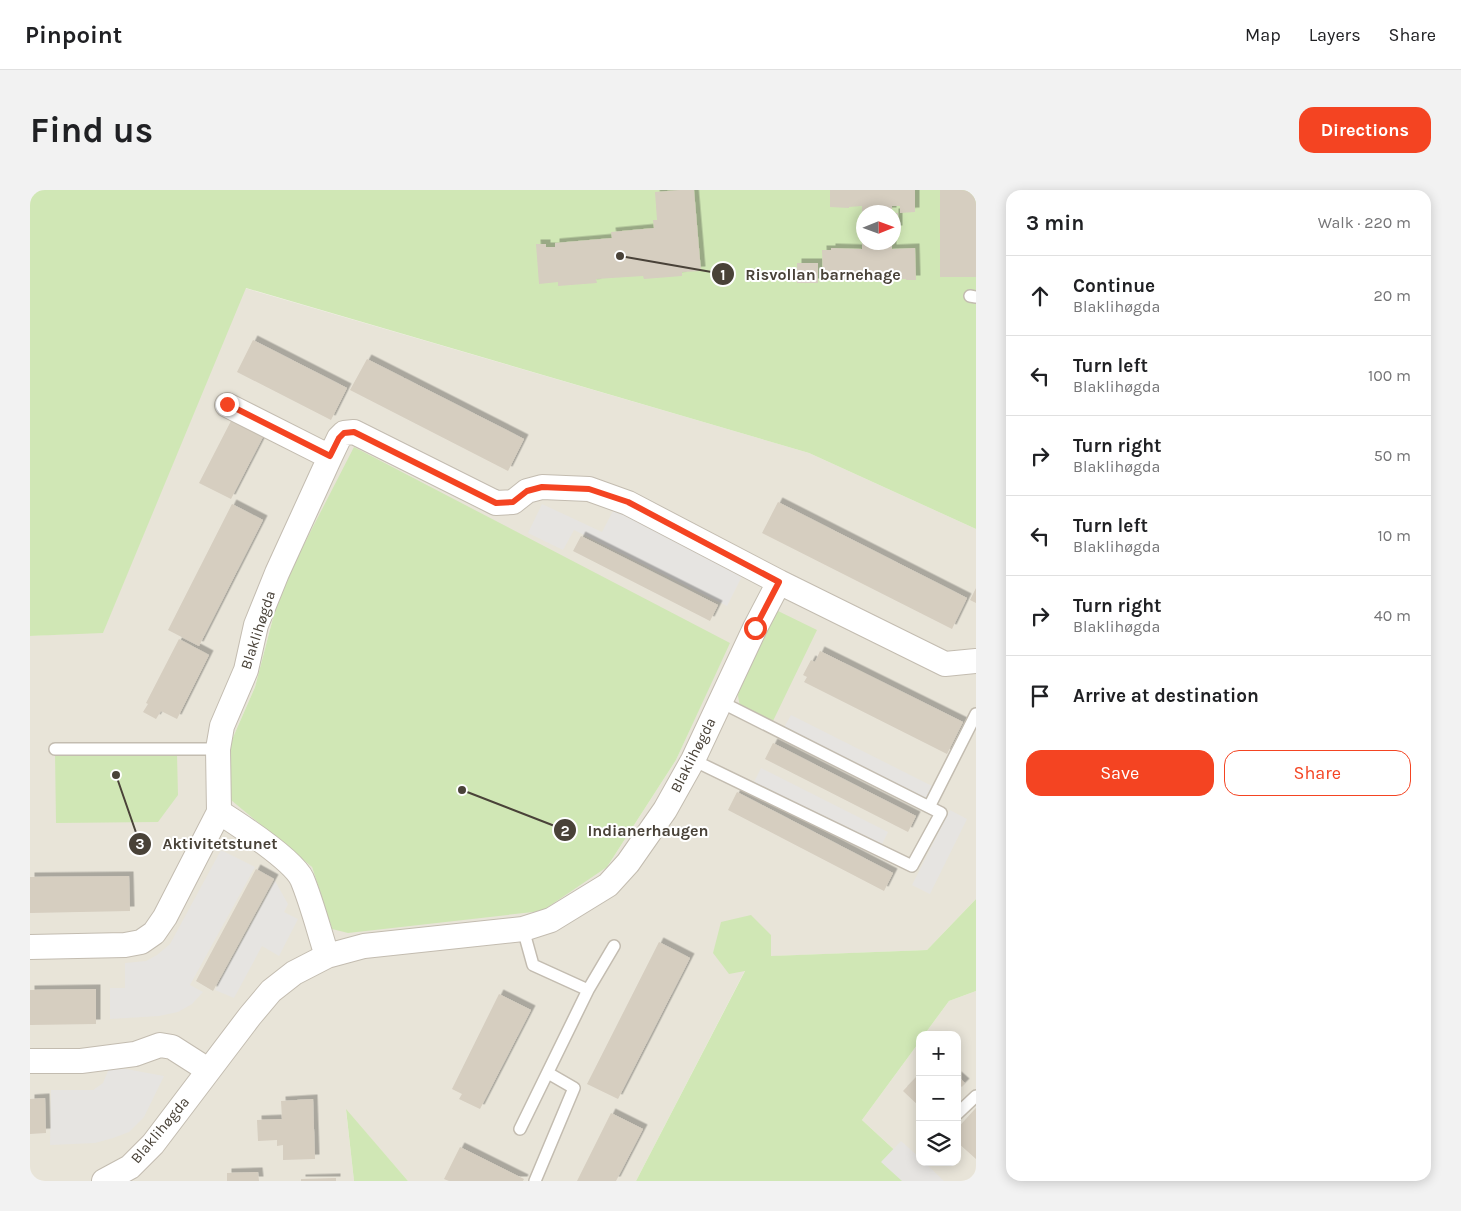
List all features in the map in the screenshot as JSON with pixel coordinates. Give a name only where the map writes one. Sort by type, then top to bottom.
[{"type":"street","points":[[227,404],[330,456]]},
{"type":"street","name":"Blaklihøgda","points":[[30,947],[125,945],[141,942],[154,933],[165,917],[219,812],[218,749],[222,726],[246,670],[256,625],[277,573],[330,456],[339,438],[344,433],[354,432],[496,503],[513,502],[527,491],[542,487],[589,489],[628,502],[779,582],[945,664],[976,661]]},
{"type":"street","name":"Blaklihøgda","points":[[104,1181],[130,1167],[153,1144],[208,1070],[271,991],[294,974],[327,956],[364,946],[523,929],[551,920],[608,885],[628,863],[665,810],[693,760],[719,701],[779,582]]},
{"type":"street","points":[[219,812],[243,827],[285,860],[301,877],[327,956]]},
{"type":"street","points":[[30,1061],[90,1060],[135,1054],[160,1045],[172,1048],[208,1070]]},
{"type":"lane","points":[[693,760],[912,866],[941,813],[719,701]]},
{"type":"lane","points":[[929,807],[976,714]]},
{"type":"lane","points":[[55,749],[218,749]]},
{"type":"lane","points":[[523,929],[533,965],[588,990]]},
{"type":"lane","points":[[520,1129],[588,990],[614,946]]},
{"type":"lane","points":[[534,1181],[574,1088],[548,1073]]},
{"type":"lane","points":[[961,1110],[976,1096]]},
{"type":"shaded area","points":[[245,288],[809,453],[976,529],[976,899],[927,950],[752,957],[636,1181],[408,1181],[346,1110],[354,1181],[30,1181],[30,636],[103,632]],"holes":[[[280,591],[729,643],[676,760],[607,867],[332,929],[312,867],[227,751],[255,687]]]},
{"type":"shaded area","points":[[542,504],[602,532],[614,509],[743,574],[727,606],[574,530],[563,550],[528,533]]},
{"type":"shaded area","points":[[791,715],[932,786],[925,800],[783,729]]},
{"type":"shaded area","points":[[761,768],[888,832],[881,846],[754,782]]},
{"type":"shaded area","points":[[950,810],[967,819],[930,894],[912,885]]},
{"type":"shaded area","points":[[221,850],[255,867],[190,985],[203,992],[192,1004],[178,1012],[159,1016],[110,1019],[110,988],[125,988],[125,963],[146,961],[170,944]]},
{"type":"shaded area","points":[[275,881],[288,904],[284,912],[298,919],[279,956],[262,946],[234,998],[215,990]]},
{"type":"shaded area","points":[[976,991],[976,1181],[928,1181],[862,1120],[916,1046],[916,1166],[961,1166],[961,1031],[927,1031],[949,1001]]},
{"type":"shaded area","points":[[110,1066],[164,1076],[144,1117],[129,1132],[113,1138],[95,1143],[50,1145],[51,1090],[93,1090],[103,1083]]},
{"type":"shaded area","points":[[901,1141],[916,1154],[916,1166],[928,1166],[944,1181],[902,1181],[881,1162]]},
{"type":"green space","points":[[30,190],[976,190],[976,529],[809,453],[246,288],[103,633],[30,636]]},
{"type":"green space","points":[[354,447],[730,643],[676,760],[607,867],[542,911],[348,933],[332,929],[312,867],[231,800],[227,751],[255,687],[280,591]]},
{"type":"green space","points":[[776,610],[817,630],[773,721],[740,707],[738,696],[739,684]]},
{"type":"green space","points":[[55,753],[177,754],[178,795],[158,822],[56,823]]},
{"type":"green space","points":[[976,899],[976,991],[949,1001],[927,1031],[916,1031],[916,1046],[862,1120],[928,1181],[636,1181],[745,971],[729,974],[713,953],[721,922],[751,915],[771,935],[771,956],[927,950]]},
{"type":"green space","points":[[346,1109],[408,1181],[354,1181]]},
{"type":"building","points":[[694,190],[701,271],[682,272],[682,276],[644,279],[643,276],[596,279],[597,283],[558,286],[558,282],[539,284],[536,244],[546,244],[546,247],[555,247],[555,243],[612,238],[611,232],[654,228],[653,220],[657,220],[655,192]]},
{"type":"building","points":[[830,190],[915,190],[915,212],[901,213],[901,205],[856,205],[849,208],[830,207]]},
{"type":"building","points":[[940,190],[976,190],[976,277],[940,277]]},
{"type":"building","points":[[831,248],[901,250],[915,248],[916,280],[832,280],[832,274],[823,274],[822,250],[831,250]]},
{"type":"building","points":[[797,263],[818,263],[818,283],[797,283]]},
{"type":"building","points":[[253,340],[347,388],[331,420],[237,372]]},
{"type":"building","points":[[367,359],[524,439],[508,471],[350,390]]},
{"type":"building","points":[[232,419],[264,435],[231,499],[199,483]]},
{"type":"building","points":[[778,502],[967,598],[952,629],[762,533]]},
{"type":"building","points":[[232,504],[263,520],[199,646],[168,630]]},
{"type":"building","points":[[581,536],[718,605],[710,621],[573,551]]},
{"type":"building","points":[[976,588],[976,603],[970,600]]},
{"type":"building","points":[[179,639],[209,655],[177,719],[161,711],[156,719],[143,712]]},
{"type":"building","points":[[820,651],[963,722],[947,754],[804,682],[807,677],[803,675],[811,660],[815,662]]},
{"type":"building","points":[[773,743],[916,816],[908,832],[765,759]]},
{"type":"building","points":[[737,792],[893,873],[884,891],[728,810]]},
{"type":"building","points":[[256,869],[274,879],[213,991],[196,981]]},
{"type":"building","points":[[129,876],[130,911],[30,913],[30,877]]},
{"type":"building","points":[[659,942],[690,958],[618,1099],[587,1084]]},
{"type":"building","points":[[96,989],[96,1024],[30,1025],[30,990]]},
{"type":"building","points":[[499,994],[531,1010],[480,1109],[459,1099],[462,1094],[452,1089]]},
{"type":"building","points":[[916,1077],[916,1103],[903,1091]]},
{"type":"building","points":[[45,1098],[46,1133],[30,1134],[30,1099]]},
{"type":"building","points":[[313,1099],[315,1159],[283,1160],[283,1145],[277,1146],[277,1140],[258,1141],[257,1120],[282,1119],[281,1101]]},
{"type":"building","points":[[976,1108],[976,1159],[961,1146],[961,1125]]},
{"type":"building","points":[[611,1113],[643,1129],[616,1181],[577,1181]]},
{"type":"building","points":[[460,1147],[524,1179],[523,1181],[449,1181],[444,1179]]},
{"type":"building","points":[[258,1172],[259,1181],[227,1181],[227,1173]]},
{"type":"building","points":[[336,1178],[336,1181],[301,1181],[301,1179]]},
{"type":"place","name":"Risvollan barnehage","points":[[620,256]]},
{"type":"place","name":"Aktivitetstunet","points":[[116,775]]},
{"type":"place","name":"Indianerhaugen","points":[[462,790]]},
{"type":"route","points":[[227,404],[330,456],[339,438],[344,433],[354,432],[496,503],[513,502],[527,491],[542,487],[589,489],[628,502],[779,582],[755,628]]}]
